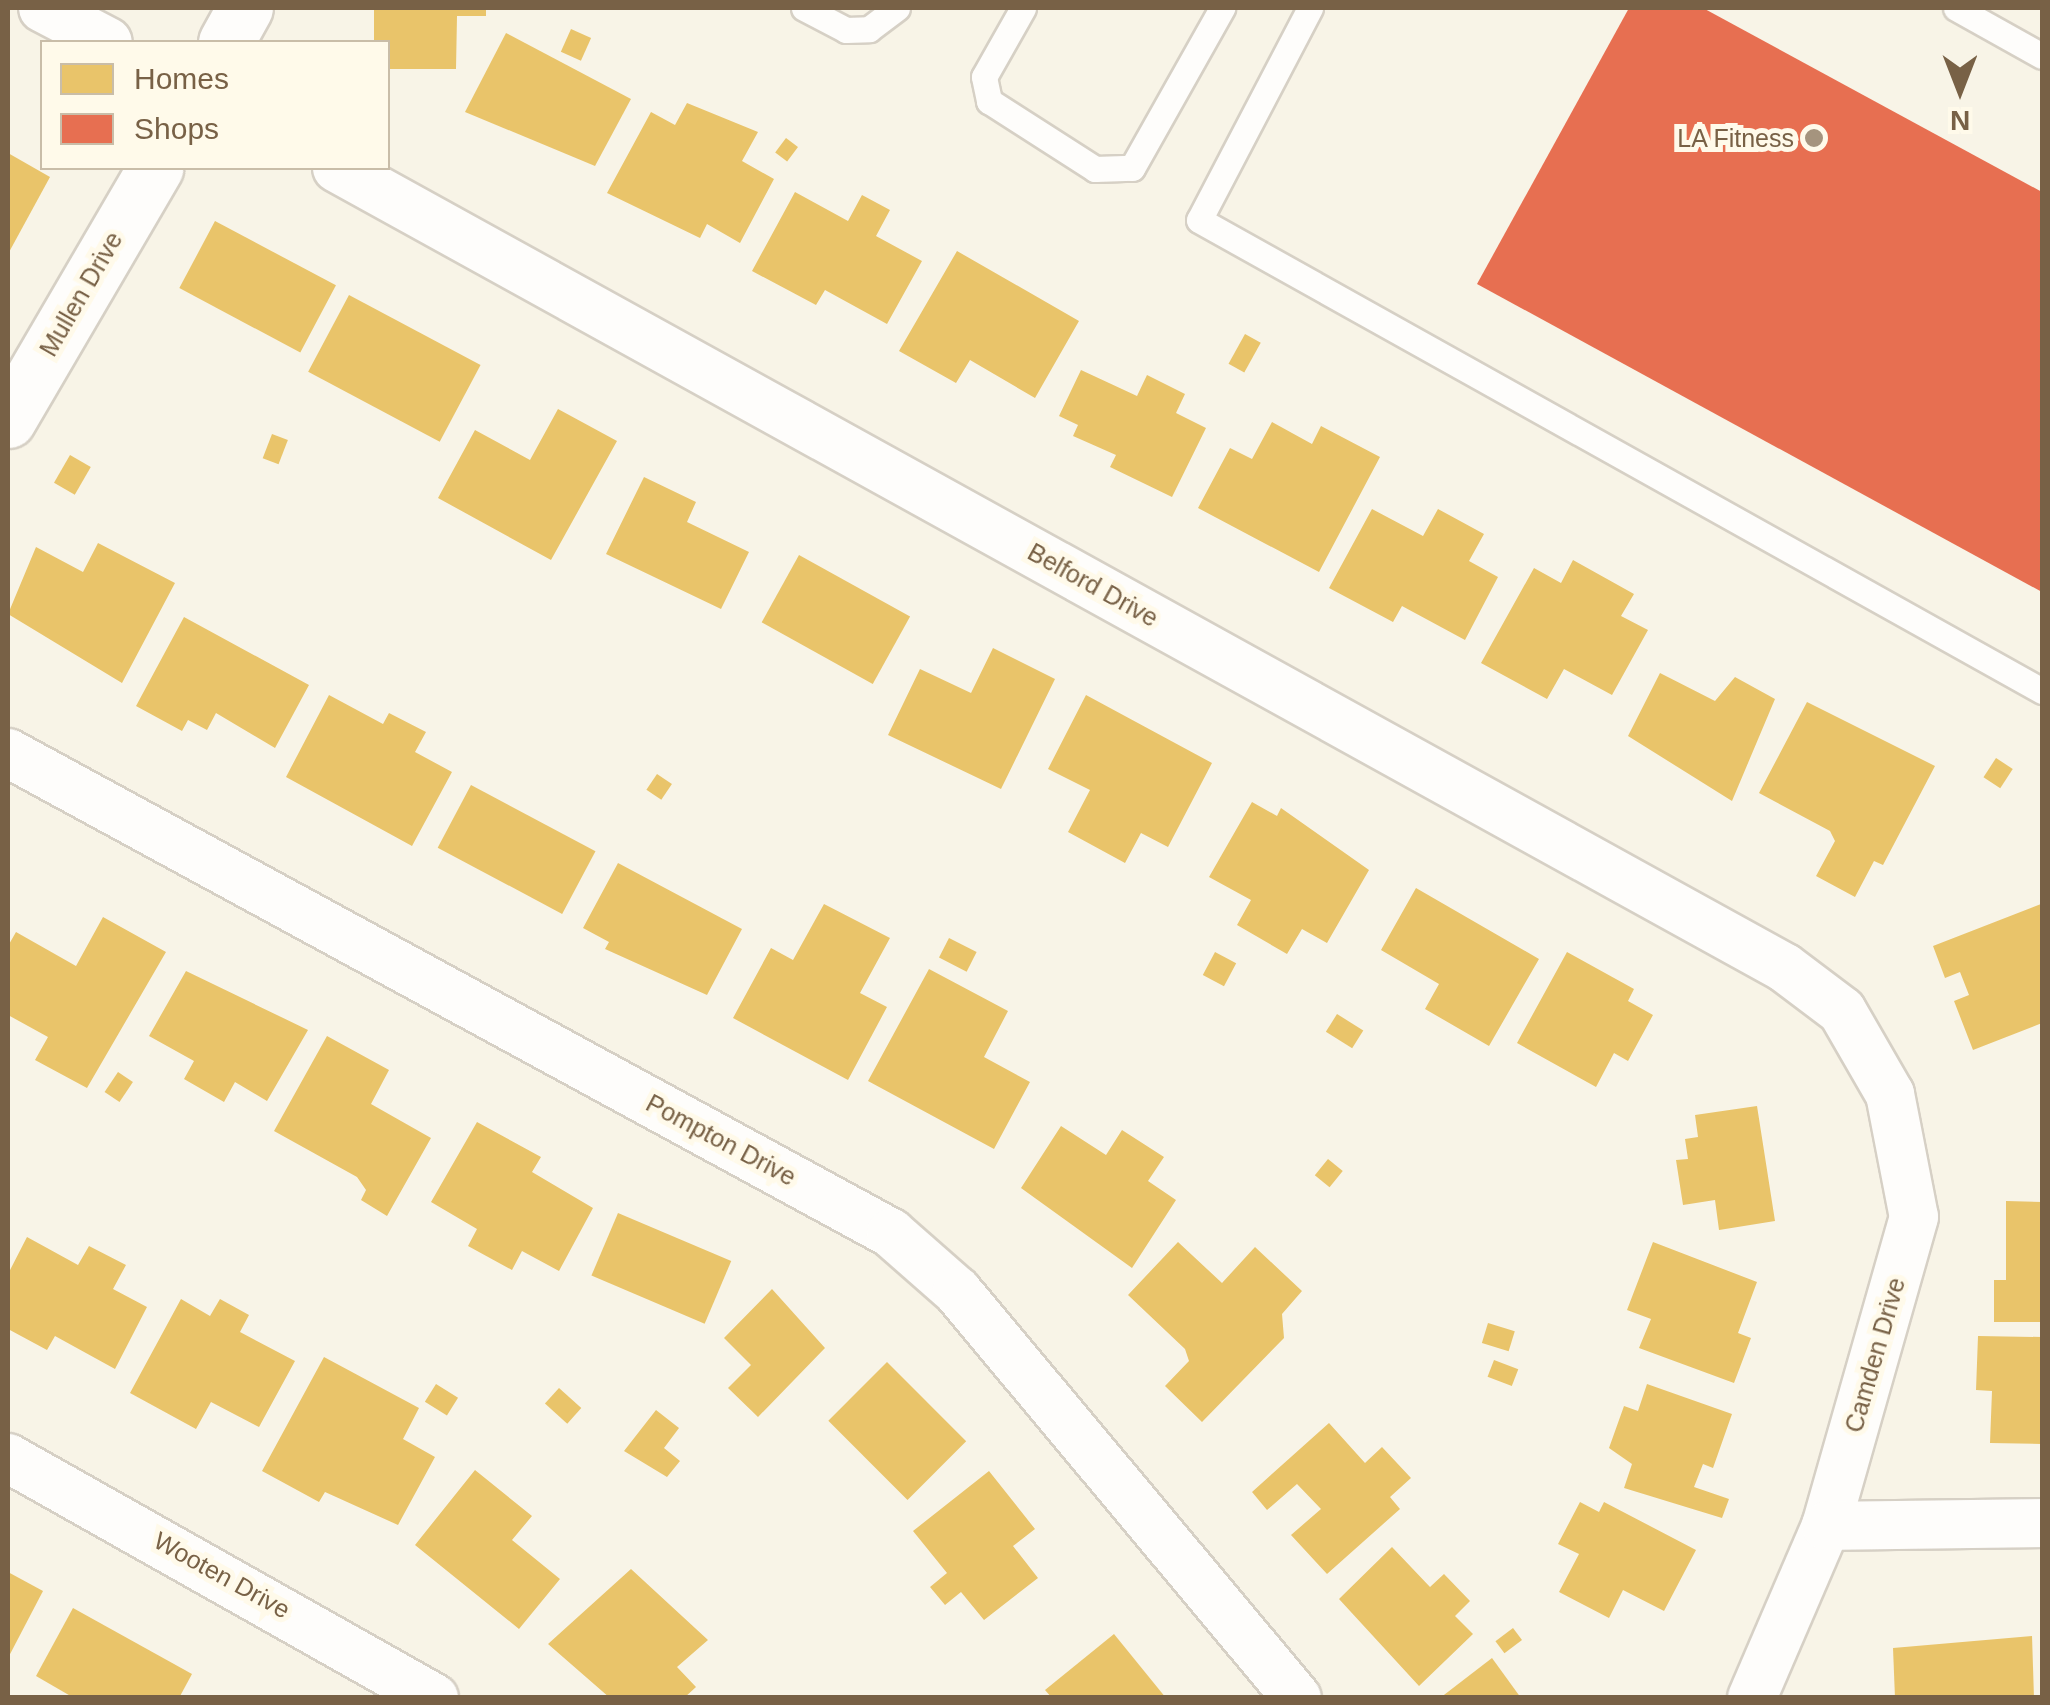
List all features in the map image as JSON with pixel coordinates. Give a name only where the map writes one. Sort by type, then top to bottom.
[{"type":"street","points":[[43,8],[104,40]]},
{"type":"street","points":[[227,40],[245,8]]},
{"type":"street","name":"Mullen Drive","points":[[8,420],[154,170]]},
{"type":"street","name":"Belford Drive","points":[[341,170],[1785,968],[1842,1012]]},
{"type":"street","name":"Pompton Drive","points":[[8,754],[891,1233],[956,1290],[1297,1698]]},
{"type":"street","name":"Camden Drive","points":[[1752,1698],[1826,1526],[1914,1216],[1890,1094],[1842,1012]]},
{"type":"street","name":"Wooten Drive","points":[[8,1458],[434,1698]]},
{"type":"street","points":[[1826,1526],[2042,1524]]},
{"type":"lane","points":[[804,8],[846,30],[869,29],[896,8]]},
{"type":"lane","points":[[1023,8],[984,77],[988,101],[1095,170],[1132,168],[1222,8]]},
{"type":"lane","points":[[1310,8],[1199,220],[2042,691]]},
{"type":"lane","points":[[1956,8],[2042,56]]},
{"type":"building: Homes","points":[[374,8],[486,8],[486,16],[457,16],[456,69],[390,69],[390,40],[374,40]]},
{"type":"building: Homes","points":[[571,29],[591,38],[581,61],[561,52]]},
{"type":"building: Homes","points":[[506,33],[631,99],[595,166],[465,112]]},
{"type":"building: Homes","points":[[687,103],[758,132],[742,161],[774,179],[740,243],[707,224],[700,238],[607,193],[651,112],[675,125]]},
{"type":"building: Homes","points":[[786,138],[798,147],[787,161],[775,152]]},
{"type":"building: Homes","points":[[8,153],[50,177],[8,254]]},
{"type":"building: Homes","points":[[795,192],[848,221],[862,195],[890,210],[876,236],[922,261],[887,324],[825,290],[816,305],[752,271]]},
{"type":"building: Homes","points":[[215,221],[336,285],[300,352],[179,288]]},
{"type":"building: Homes","points":[[957,251],[1079,321],[1035,398],[970,360],[956,383],[899,351]]},
{"type":"building: Homes","points":[[349,295],[481,365],[440,442],[308,372]]},
{"type":"building: Homes","points":[[1245,334],[1261,343],[1244,372],[1229,364]]},
{"type":"building: Homes","points":[[1081,370],[1137,396],[1147,375],[1185,394],[1176,413],[1206,428],[1172,497],[1110,467],[1116,455],[1073,436],[1078,425],[1059,416]]},
{"type":"building: Homes","points":[[558,409],[617,441],[551,560],[438,498],[475,430],[530,460]]},
{"type":"building: Homes","points":[[1272,422],[1312,444],[1321,426],[1380,457],[1319,572],[1198,508],[1230,448],[1252,459]]},
{"type":"building: Homes","points":[[272,434],[288,440],[279,464],[263,458]]},
{"type":"building: Homes","points":[[70,455],[91,467],[75,495],[54,483]]},
{"type":"building: Homes","points":[[644,477],[696,502],[687,522],[749,552],[721,609],[606,554]]},
{"type":"building: Homes","points":[[1372,509],[1423,536],[1438,509],[1484,534],[1469,561],[1498,577],[1465,640],[1402,606],[1393,622],[1329,588]]},
{"type":"building: Homes","points":[[98,543],[175,583],[122,683],[8,614],[36,547],[83,572]]},
{"type":"building: Homes","points":[[799,555],[910,617],[873,684],[762,622]]},
{"type":"building: Homes","points":[[1573,560],[1634,594],[1621,616],[1648,630],[1612,695],[1564,669],[1547,699],[1481,663],[1534,568],[1561,583]]},
{"type":"building: Homes","points":[[184,617],[309,685],[275,748],[216,713],[207,730],[188,720],[182,731],[136,706]]},
{"type":"building: Homes","points":[[993,648],[1055,679],[1001,789],[888,735],[920,669],[971,693]]},
{"type":"building: Homes","points":[[1660,673],[1715,701],[1735,677],[1775,699],[1732,801],[1628,736]]},
{"type":"building: Homes","points":[[329,695],[383,724],[389,713],[426,732],[415,752],[452,772],[412,846],[286,777]]},
{"type":"building: Homes","points":[[1086,695],[1212,763],[1168,847],[1141,833],[1125,863],[1068,832],[1090,790],[1048,769]]},
{"type":"building: Homes","points":[[1807,702],[1935,766],[1883,865],[1874,861],[1855,897],[1816,876],[1835,841],[1830,831],[1759,793]]},
{"type":"building: Homes","points":[[1996,758],[2013,769],[2000,788],[1983,777]]},
{"type":"building: Homes","points":[[657,774],[672,784],[661,800],[646,790]]},
{"type":"building: Homes","points":[[471,785],[595,851],[562,914],[438,848]]},
{"type":"building: Homes","points":[[1252,802],[1277,816],[1281,808],[1369,870],[1327,943],[1302,929],[1287,954],[1237,925],[1251,900],[1209,877]]},
{"type":"building: Homes","points":[[618,863],[742,929],[707,995],[605,949],[609,942],[583,928]]},
{"type":"building: Homes","points":[[1416,888],[1539,959],[1489,1046],[1425,1009],[1439,984],[1381,950]]},
{"type":"building: Homes","points":[[824,904],[890,938],[860,993],[887,1007],[848,1080],[733,1018],[771,948],[793,960]]},
{"type":"building: Homes","points":[[2041,904],[2042,1023],[1973,1050],[1954,1001],[1969,995],[1960,972],[1945,978],[1933,946]]},
{"type":"building: Homes","points":[[103,917],[166,952],[87,1088],[35,1060],[48,1037],[8,1015],[8,946],[16,932],[76,966]]},
{"type":"building: Homes","points":[[949,938],[977,952],[967,972],[939,958]]},
{"type":"building: Homes","points":[[1215,952],[1236,963],[1224,986],[1203,975]]},
{"type":"building: Homes","points":[[1567,952],[1634,989],[1628,1001],[1653,1015],[1628,1061],[1614,1053],[1596,1087],[1517,1043]]},
{"type":"building: Homes","points":[[929,969],[1008,1011],[984,1057],[1030,1082],[994,1149],[868,1081]]},
{"type":"building: Homes","points":[[186,971],[308,1030],[267,1101],[235,1082],[224,1102],[184,1079],[194,1061],[149,1036]]},
{"type":"building: Homes","points":[[1337,1014],[1363,1030],[1352,1048],[1326,1032]]},
{"type":"building: Homes","points":[[327,1036],[389,1070],[371,1104],[431,1138],[387,1216],[361,1200],[366,1190],[357,1177],[274,1131]]},
{"type":"building: Homes","points":[[118,1072],[133,1082],[120,1102],[105,1092]]},
{"type":"building: Homes","points":[[1757,1106],[1775,1221],[1719,1230],[1715,1200],[1683,1205],[1676,1160],[1688,1159],[1685,1139],[1698,1137],[1695,1115]]},
{"type":"building: Homes","points":[[477,1122],[541,1157],[532,1172],[593,1208],[559,1271],[522,1251],[512,1270],[468,1246],[477,1229],[431,1202]]},
{"type":"building: Homes","points":[[1061,1126],[1106,1155],[1122,1130],[1164,1157],[1148,1181],[1176,1200],[1132,1268],[1021,1188]]},
{"type":"building: Homes","points":[[1328,1159],[1343,1171],[1330,1187],[1315,1175]]},
{"type":"building: Homes","points":[[2006,1201],[2042,1202],[2042,1322],[1994,1322],[1994,1280],[2006,1280]]},
{"type":"building: Homes","points":[[618,1213],[731,1261],[705,1324],[591,1276]]},
{"type":"building: Homes","points":[[27,1237],[78,1265],[89,1246],[126,1265],[113,1289],[147,1307],[115,1369],[55,1336],[47,1350],[8,1329],[8,1274]]},
{"type":"building: Homes","points":[[1178,1242],[1222,1283],[1255,1247],[1302,1291],[1282,1314],[1284,1338],[1202,1422],[1165,1386],[1189,1361],[1185,1349],[1128,1295]]},
{"type":"building: Homes","points":[[1653,1242],[1757,1282],[1738,1333],[1751,1338],[1734,1383],[1639,1348],[1651,1319],[1627,1310]]},
{"type":"building: Homes","points":[[772,1289],[825,1348],[758,1417],[728,1388],[751,1365],[724,1338]]},
{"type":"building: Homes","points":[[181,1299],[210,1316],[220,1299],[249,1315],[240,1332],[295,1361],[259,1427],[211,1402],[196,1429],[130,1393]]},
{"type":"building: Homes","points":[[1488,1323],[1515,1331],[1509,1351],[1482,1343]]},
{"type":"building: Homes","points":[[1978,1336],[2042,1337],[2042,1444],[1990,1443],[1992,1391],[1976,1390]]},
{"type":"building: Homes","points":[[324,1357],[419,1408],[403,1439],[435,1457],[398,1525],[325,1492],[319,1502],[262,1471]]},
{"type":"building: Homes","points":[[1494,1360],[1518,1369],[1512,1386],[1488,1377]]},
{"type":"building: Homes","points":[[887,1362],[966,1441],[908,1500],[828,1421]]},
{"type":"building: Homes","points":[[436,1384],[458,1398],[447,1416],[425,1402]]},
{"type":"building: Homes","points":[[1647,1384],[1732,1414],[1713,1468],[1703,1464],[1694,1487],[1729,1499],[1722,1518],[1624,1488],[1632,1464],[1609,1448],[1624,1406],[1638,1411]]},
{"type":"building: Homes","points":[[559,1388],[581,1408],[567,1424],[545,1404]]},
{"type":"building: Homes","points":[[656,1410],[679,1428],[664,1448],[680,1461],[667,1477],[624,1451]]},
{"type":"building: Homes","points":[[1329,1423],[1365,1463],[1382,1447],[1411,1478],[1390,1497],[1400,1509],[1327,1574],[1291,1535],[1321,1509],[1297,1484],[1267,1510],[1252,1492]]},
{"type":"building: Homes","points":[[475,1470],[532,1516],[512,1540],[560,1579],[519,1629],[415,1545]]},
{"type":"building: Homes","points":[[989,1471],[1035,1529],[1013,1546],[1038,1578],[984,1620],[961,1592],[945,1605],[930,1587],[947,1573],[913,1531]]},
{"type":"building: Homes","points":[[1580,1502],[1599,1512],[1604,1502],[1696,1550],[1664,1611],[1623,1590],[1609,1618],[1559,1592],[1579,1554],[1558,1544]]},
{"type":"building: Homes","points":[[1392,1547],[1430,1587],[1444,1574],[1470,1601],[1455,1616],[1473,1634],[1419,1686],[1339,1599]]},
{"type":"building: Homes","points":[[631,1569],[708,1640],[677,1667],[696,1687],[684,1698],[610,1698],[548,1644]]},
{"type":"building: Homes","points":[[8,1572],[43,1591],[8,1658]]},
{"type":"building: Homes","points":[[73,1608],[192,1674],[179,1698],[74,1698],[36,1676]]},
{"type":"building: Homes","points":[[1513,1628],[1522,1640],[1504,1653],[1495,1641]]},
{"type":"building: Homes","points":[[1114,1634],[1166,1698],[1052,1698],[1045,1690]]},
{"type":"building: Homes","points":[[2032,1636],[2034,1698],[1895,1698],[1893,1648]]},
{"type":"building: Homes","points":[[1492,1658],[1521,1698],[1440,1698]]},
{"type":"building: Shops","points":[[1629,8],[1703,8],[2042,192],[2042,592],[1477,284]]},
{"type":"place","name":"LA Fitness","points":[[1814,138]]}]
